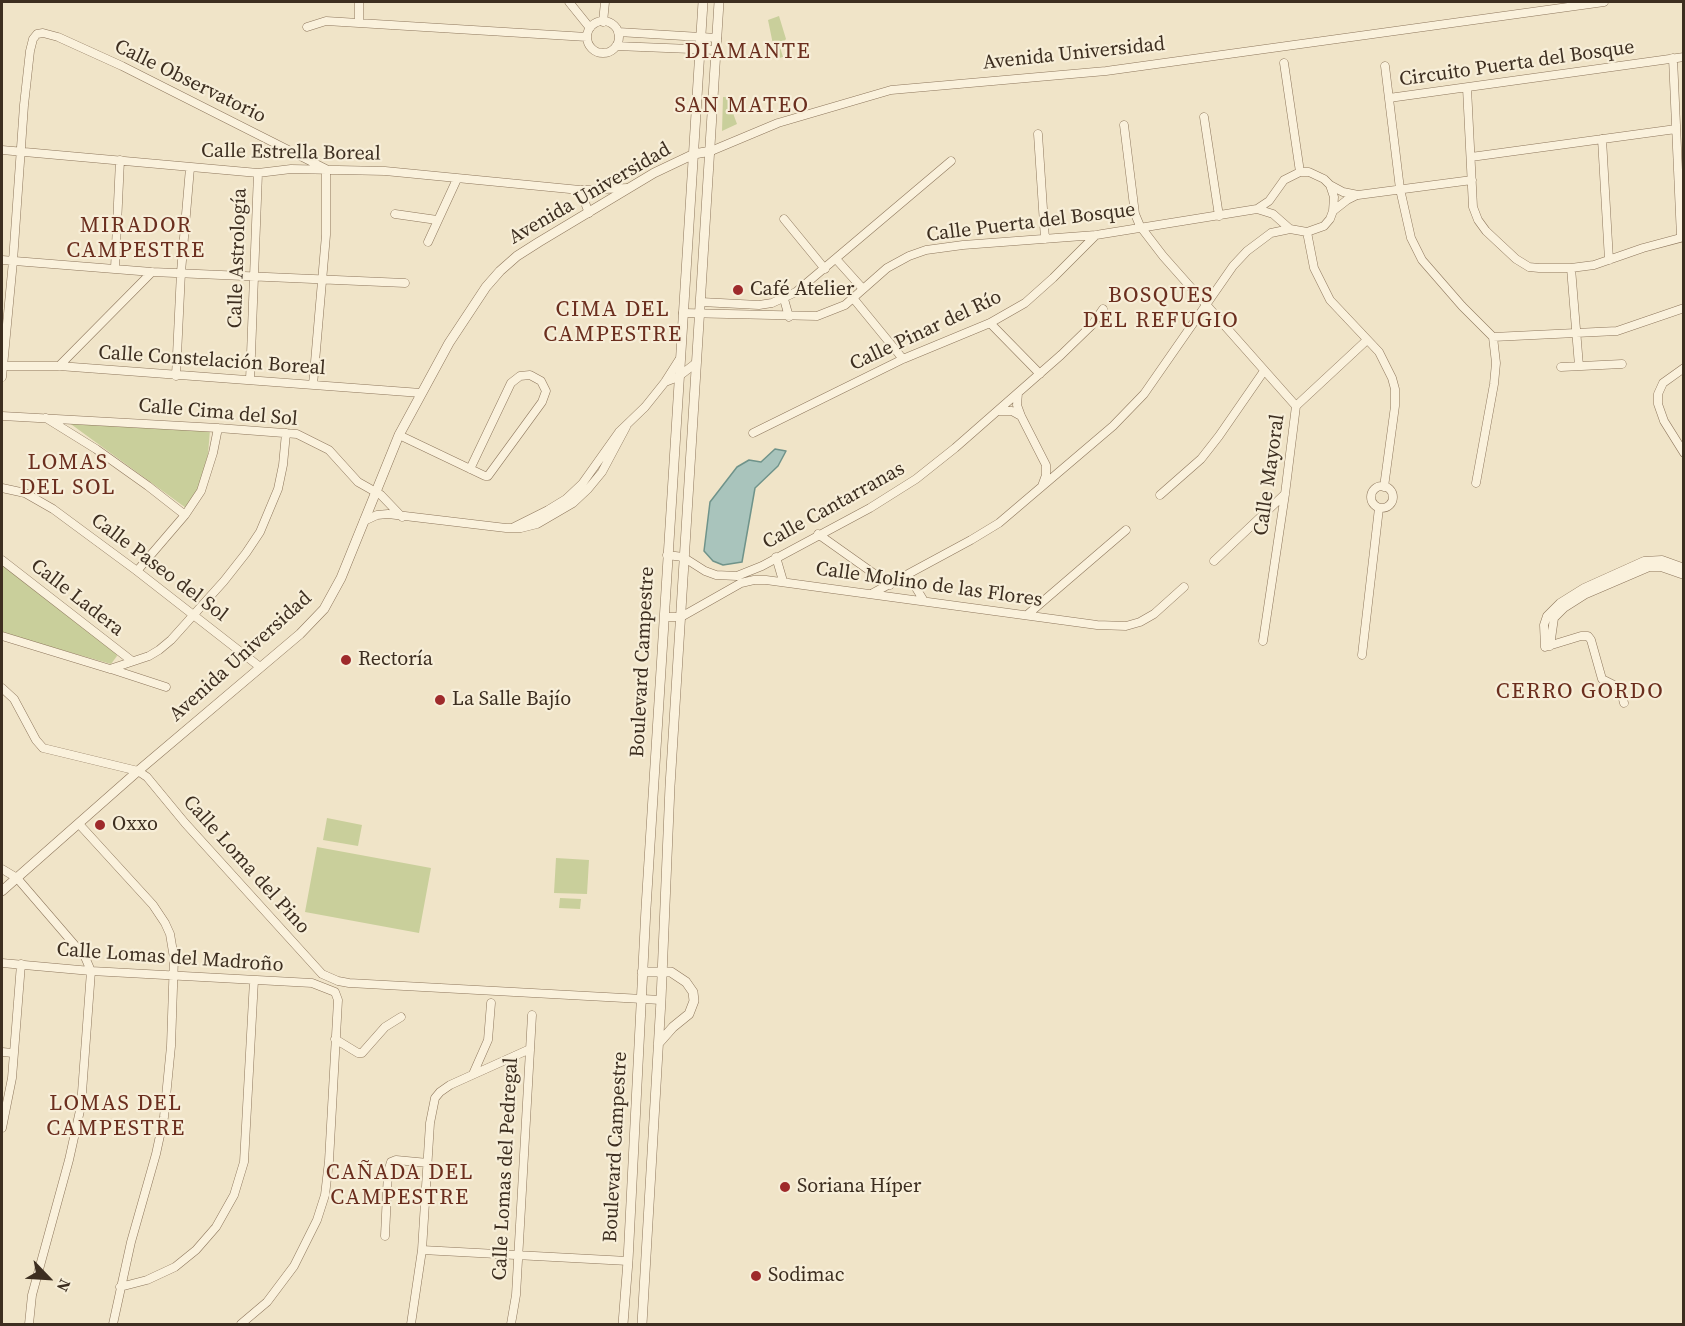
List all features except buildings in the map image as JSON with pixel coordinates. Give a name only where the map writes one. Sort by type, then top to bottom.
[{"type":"street","points":[[358,22],[359,2]]},
{"type":"street","points":[[568,2],[589,32],[591,48],[601,53],[612,50],[619,39],[618,32],[612,24],[603,22],[594,25],[589,32]]},
{"type":"street","points":[[603,22],[605,2]]},
{"type":"street","name":"Boulevard Campestre","points":[[623,1324],[679,360],[703,2]]},
{"type":"street","name":"Boulevard Campestre","points":[[642,1324],[683,557],[719,2]]},
{"type":"street","name":"Avenida Universidad","points":[[2,891],[138,771],[300,634],[324,609],[342,578],[399,435],[449,343],[486,287],[518,256],[629,188],[694,154],[711,151],[778,123],[891,90],[1106,71],[1604,2]]},
{"type":"street","points":[[307,27],[326,21],[589,32]]},
{"type":"street","points":[[618,32],[717,38]]},
{"type":"street","name":"Calle Observatorio","points":[[21,152],[30,51],[37,34],[43,33],[58,37],[122,66],[326,169]]},
{"type":"street","points":[[616,46],[716,50]]},
{"type":"street","name":"Circuito Puerta del Bosque","points":[[1493,337],[1422,260],[1411,238],[1400,189],[1389,98],[1683,57]]},
{"type":"street","points":[[1467,87],[1473,207],[1478,220],[1504,250],[1529,267],[1571,268],[1594,265],[1682,237],[1673,58]]},
{"type":"street","points":[[1284,63],[1300,172]]},
{"type":"street","points":[[1384,66],[1389,98]]},
{"type":"street","points":[[1204,117],[1219,216]]},
{"type":"street","points":[[1124,125],[1136,214],[1140,226]]},
{"type":"street","points":[[1471,157],[1676,129]]},
{"type":"street","points":[[1038,134],[1045,239]]},
{"type":"street","points":[[1602,139],[1609,260]]},
{"type":"street","name":"Calle Estrella Boreal","points":[[2,150],[190,168],[258,172],[291,169],[385,171],[580,190],[629,188]]},
{"type":"street","points":[[2,377],[21,152]]},
{"type":"street","points":[[115,268],[120,160]]},
{"type":"street","points":[[700,302],[759,305],[784,299],[809,283],[951,161]]},
{"type":"street","points":[[176,376],[190,168]]},
{"type":"street","points":[[313,385],[326,235],[326,169]]},
{"type":"street","name":"Calle Astrología","points":[[250,380],[258,172]]},
{"type":"street","points":[[1257,209],[1269,201],[1284,180],[1300,172],[1317,174],[1343,192],[1358,195]]},
{"type":"street","points":[[428,242],[457,179]]},
{"type":"street","points":[[873,593],[999,523],[1113,426],[1144,394],[1226,275],[1247,251],[1271,233],[1290,229],[1307,232],[1324,225],[1333,211],[1358,195],[1472,180]]},
{"type":"street","points":[[1330,185],[1334,198],[1333,211]]},
{"type":"street","points":[[580,190],[589,213]]},
{"type":"street","points":[[1257,209],[1273,214],[1290,229]]},
{"type":"street","name":"Calle Puerta del Bosque","points":[[683,313],[817,316],[845,305],[887,268],[926,250],[1096,235],[1140,226],[1257,209]]},
{"type":"street","points":[[395,214],[437,220]]},
{"type":"street","points":[[784,219],[825,268]]},
{"type":"street","name":"Calle Mayoral","points":[[1140,226],[1296,406],[1263,641]]},
{"type":"street","points":[[1307,232],[1314,268],[1330,300],[1367,340],[1388,368],[1395,389],[1395,406],[1384,487]]},
{"type":"street","name":"Calle Pinar del Río","points":[[753,433],[903,359],[990,323],[1025,303],[1096,235]]},
{"type":"street","points":[[836,259],[863,289]]},
{"type":"street","points":[[2,260],[152,272],[405,283]]},
{"type":"street","points":[[1571,268],[1580,366]]},
{"type":"street","points":[[59,366],[152,272]]},
{"type":"street","points":[[854,298],[903,359]]},
{"type":"street","points":[[784,299],[789,317]]},
{"type":"street","points":[[1476,483],[1494,384],[1496,363],[1493,337],[1617,331],[1683,308]]},
{"type":"street","name":"Calle Cantarranas","points":[[668,555],[683,557],[705,571],[725,576],[744,574],[870,508],[907,485],[956,448],[1092,325],[1103,309]]},
{"type":"street","points":[[990,323],[1040,374]]},
{"type":"street","points":[[1296,406],[1367,340]]},
{"type":"street","points":[[364,521],[376,515],[388,514],[496,527],[521,528],[537,524],[573,504],[603,472],[626,426],[665,382],[679,360]]},
{"type":"street","points":[[665,382],[678,377],[696,363]]},
{"type":"street","points":[[1561,367],[1622,364]]},
{"type":"street","name":"Calle Constelación Boreal","points":[[2,366],[59,366],[421,393]]},
{"type":"street","points":[[1683,368],[1663,383],[1658,394],[1658,404],[1664,421],[1683,453]]},
{"type":"street","points":[[1160,495],[1201,459],[1264,371]]},
{"type":"street","points":[[399,435],[470,469],[485,476],[490,475],[542,402],[546,391],[541,381],[530,375],[520,376],[511,383],[470,469]]},
{"type":"street","points":[[1018,393],[1017,405],[1021,416],[1046,465],[1046,475],[1041,488]]},
{"type":"street","points":[[998,411],[1012,411],[1021,416]]},
{"type":"street","name":"Calle Cima del Sol","points":[[2,416],[218,428],[286,433],[306,437],[329,450],[358,482],[390,502],[402,517]]},
{"type":"street","points":[[44,417],[96,449],[184,515]]},
{"type":"street","points":[[137,571],[201,491],[218,428]]},
{"type":"street","points":[[110,669],[149,656],[159,650],[194,615],[246,553],[260,532],[278,489],[286,433]]},
{"type":"street","points":[[1384,487],[1390,490],[1392,500],[1386,507],[1379,508],[1373,504],[1371,495],[1374,489],[1384,487]]},
{"type":"street","name":"Calle Paseo del Sol","points":[[2,488],[25,493],[38,499],[137,571],[260,667]]},
{"type":"street","points":[[1214,561],[1285,494]]},
{"type":"street","points":[[1362,655],[1379,508]]},
{"type":"street","points":[[1027,615],[1126,530]]},
{"type":"street","points":[[818,534],[890,585]]},
{"type":"street","points":[[776,557],[783,581]]},
{"type":"street","name":"Calle Ladera","points":[[2,560],[132,661]]},
{"type":"street","points":[[1624,703],[1620,688],[1602,679],[1590,637],[1581,636],[1547,646],[1544,625],[1560,603],[1584,588],[1644,561],[1662,560],[1683,568]]},
{"type":"street","points":[[1551,617],[1587,594],[1636,571],[1656,566],[1671,569],[1683,575]]},
{"type":"street","points":[[908,575],[924,601]]},
{"type":"street","name":"Calle Molino de las Flores","points":[[665,617],[681,617],[741,583],[754,580],[783,581],[1027,615],[1126,626],[1140,622],[1154,614],[1184,587]]},
{"type":"street","points":[[2,636],[166,687]]},
{"type":"street","points":[[2,688],[14,699],[36,740],[43,748],[138,771]]},
{"type":"street","name":"Calle Loma del Pino","points":[[138,771],[147,777],[185,823],[315,968],[332,978],[360,983],[642,999]]},
{"type":"street","points":[[79,824],[153,905],[165,923],[173,944],[170,1056],[164,1117],[120,1287],[113,1324]]},
{"type":"street","points":[[2,869],[17,878],[85,957],[91,971],[81,1106],[69,1160],[32,1294],[29,1324]]},
{"type":"street","name":"Calle Lomas del Madroño","points":[[2,963],[91,971],[312,983],[334,992],[338,1000],[335,1039]]},
{"type":"street","points":[[2,1128],[12,1078],[21,964]]},
{"type":"street","points":[[642,972],[673,973],[686,982],[693,992],[694,1001],[689,1014],[658,1044]]},
{"type":"street","points":[[120,1287],[147,1280],[175,1267],[196,1250],[216,1227],[234,1195],[244,1162],[254,980]]},
{"type":"street","points":[[642,999],[661,1000]]},
{"type":"street","points":[[473,1074],[488,1040],[490,1004]]},
{"type":"street","name":"Calle Lomas del Pedregal","points":[[511,1324],[518,1255],[532,1015]]},
{"type":"street","points":[[240,1324],[267,1302],[294,1266],[317,1220],[325,1195],[329,1161],[335,1039],[358,1053],[362,1053],[385,1027],[400,1017]]},
{"type":"street","points":[[411,1324],[422,1250],[432,1106],[435,1098],[450,1085],[530,1049]]},
{"type":"street","points":[[2,1052],[13,1053]]},
{"type":"street","points":[[385,1236],[388,1172],[391,1162],[396,1160],[428,1163]]},
{"type":"street","points":[[422,1250],[628,1261]]},
{"type":"green space","points":[[779,16],[786,39],[780,47],[783,57],[776,59],[768,20]]},
{"type":"green space","points":[[723,97],[727,97],[737,124],[722,131]]},
{"type":"green space","points":[[68,422],[210,430],[208,454],[199,487],[186,508]]},
{"type":"green space","points":[[2,564],[116,653],[117,656],[111,664],[2,633]]},
{"type":"green space","points":[[327,818],[362,825],[358,846],[323,840]]},
{"type":"green space","points":[[317,847],[431,868],[419,933],[305,912]]},
{"type":"green space","points":[[556,858],[589,860],[587,894],[554,893]]},
{"type":"green space","points":[[560,898],[581,899],[580,909],[559,908]]},
{"type":"water","points":[[775,449],[786,451],[778,466],[755,488],[742,562],[723,565],[713,561],[704,551],[710,502],[737,467],[749,460],[761,462]]},
{"type":"place","name":"Café Atelier","points":[[738,290]]},
{"type":"place","name":"Rectoría","points":[[346,660]]},
{"type":"place","name":"La Salle Bajío","points":[[440,700]]},
{"type":"place","name":"Oxxo","points":[[100,825]]},
{"type":"place","name":"Soriana Híper","points":[[785,1187]]},
{"type":"place","name":"Sodimac","points":[[756,1276]]},
{"type":"district","name":"DIAMANTE","points":[[748,52]]},
{"type":"district","name":"SAN MATEO","points":[[742,106]]},
{"type":"district","name":"MIRADOR CAMPESTRE","points":[[136,238]]},
{"type":"district","name":"BOSQUES DEL REFUGIO","points":[[1161,308]]},
{"type":"district","name":"CIMA DEL CAMPESTRE","points":[[613,322]]},
{"type":"district","name":"LOMAS DEL SOL","points":[[68,476]]},
{"type":"district","name":"CERRO GORDO","points":[[1580,692]]},
{"type":"district","name":"LOMAS DEL CAMPESTRE","points":[[116,1116]]},
{"type":"district","name":"CAÑADA DEL CAMPESTRE","points":[[400,1186]]}]
